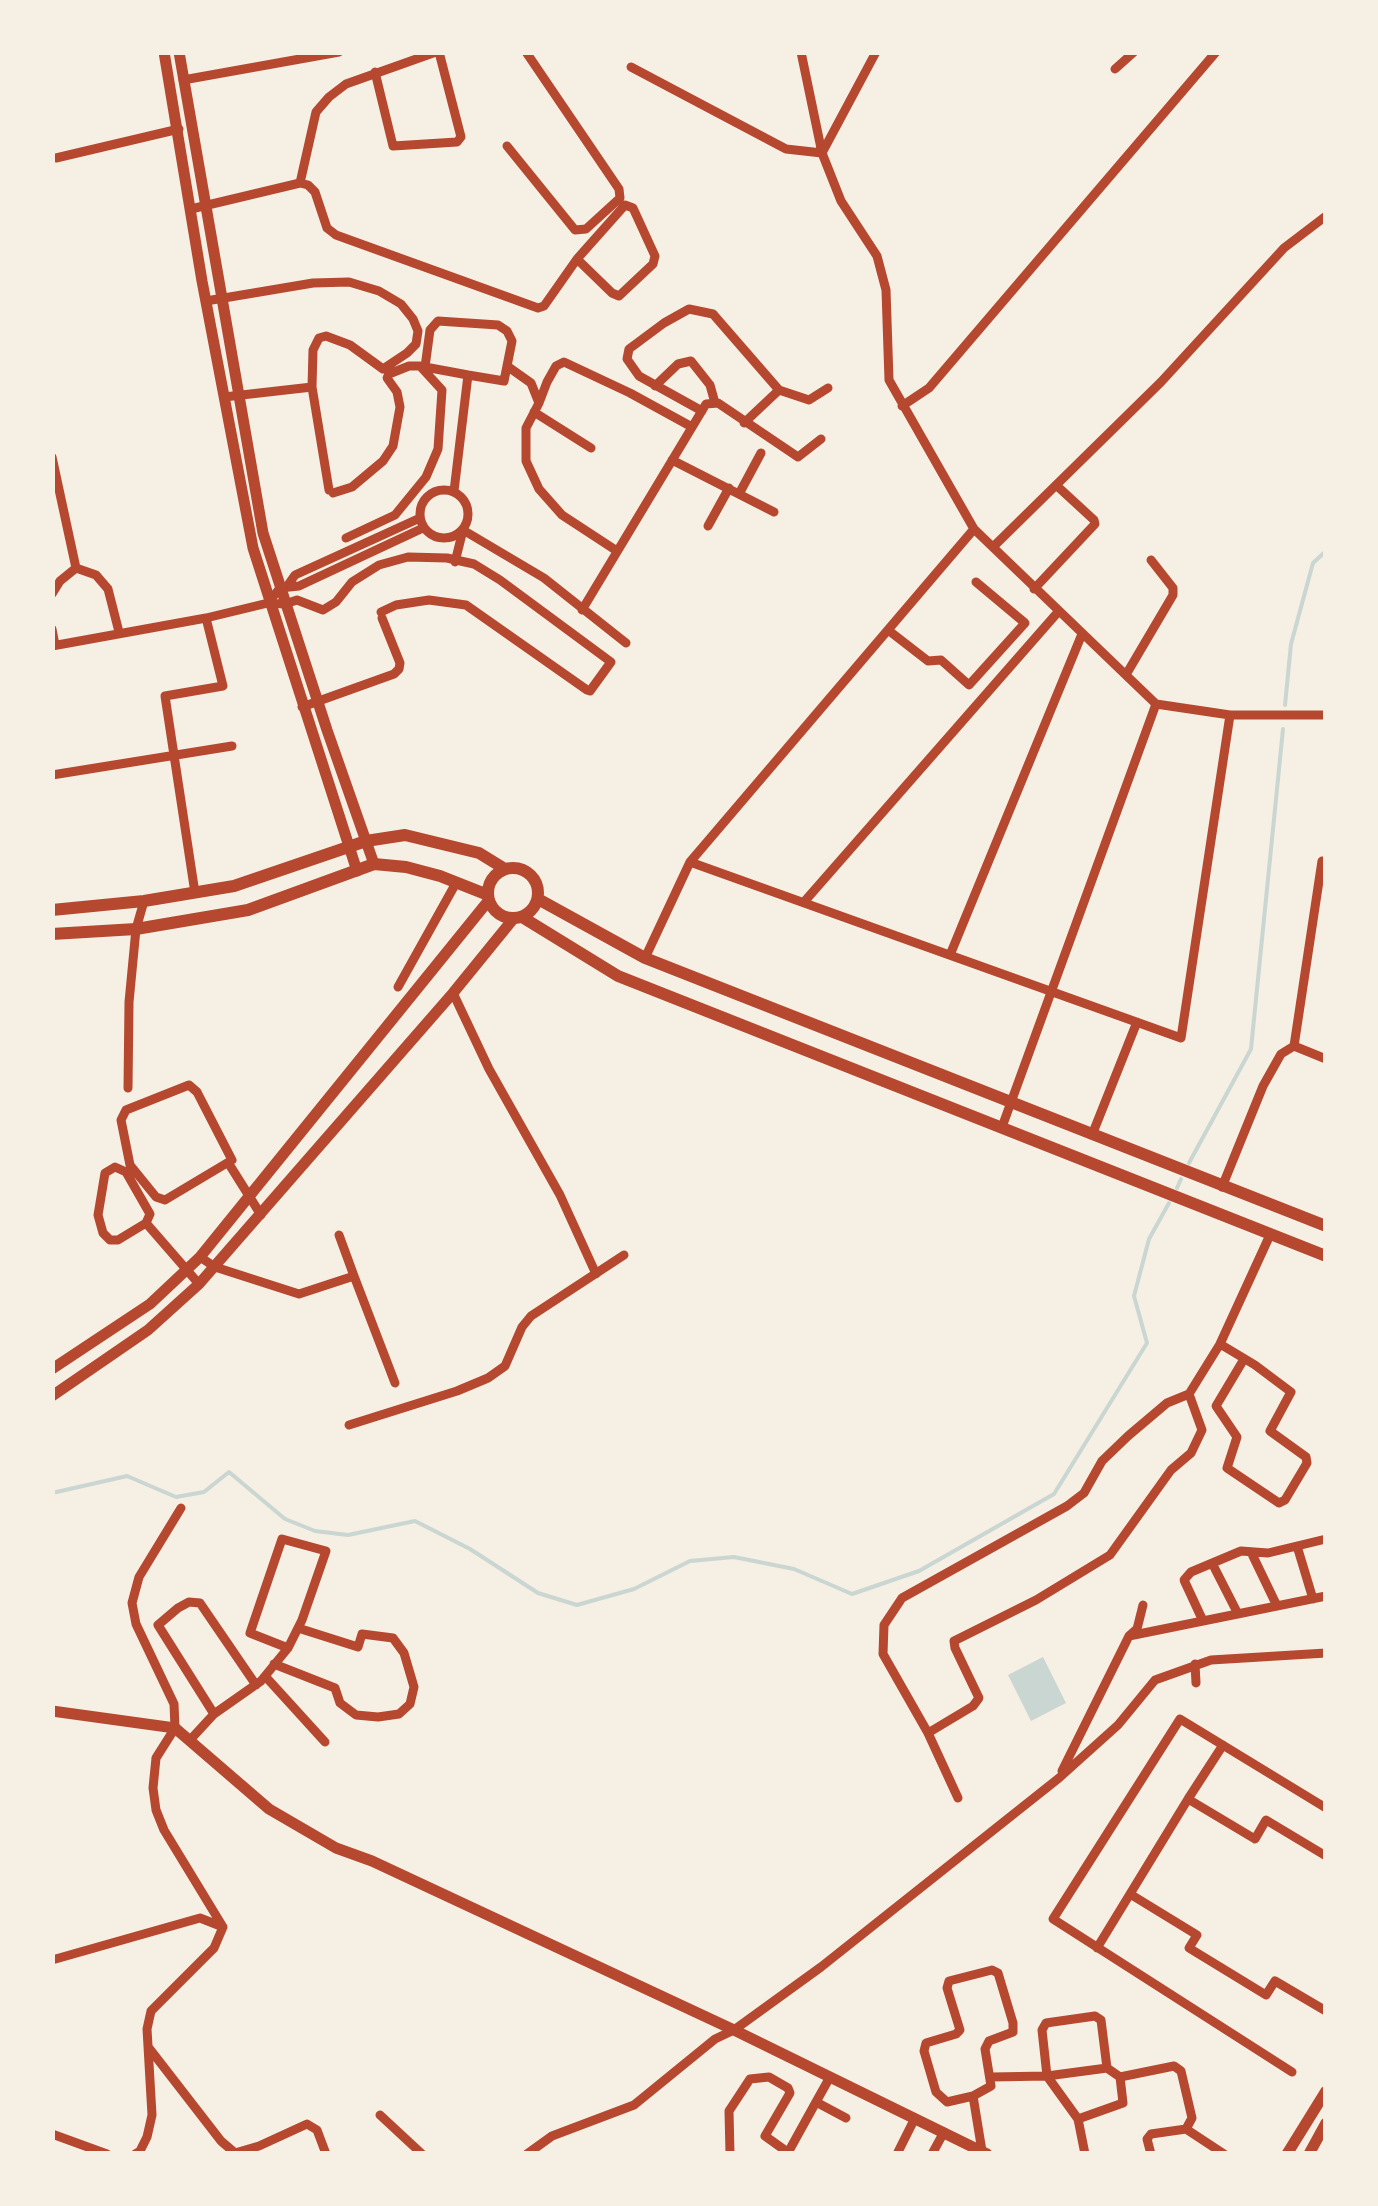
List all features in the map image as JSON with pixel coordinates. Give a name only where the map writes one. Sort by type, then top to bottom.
[{"type":"main road","points":[[52,910],[144,901],[234,886],[366,841],[405,836],[479,853],[505,869]]},
{"type":"main road","points":[[52,934],[136,929],[248,910],[374,864],[406,866],[488,898],[498,914],[518,917],[618,976],[1326,1256]]},
{"type":"main road","points":[[488,898],[494,876],[505,869],[517,868],[532,875],[538,899],[518,917]]},
{"type":"main road","points":[[538,899],[645,958],[1326,1226]]},
{"type":"street","points":[[164,52],[239,485],[268,602],[356,871]]},
{"type":"street","points":[[179,52],[264,533],[289,586]]},
{"type":"street","points":[[183,80],[287,57],[339,52]]},
{"type":"street","points":[[300,182],[313,120],[320,106],[346,84],[375,72],[437,52],[460,137],[458,142],[392,146],[375,72]]},
{"type":"street","points":[[507,146],[575,230],[586,229],[620,198],[619,188],[526,52]]},
{"type":"street","points":[[801,52],[822,153],[840,201],[876,256],[886,290],[890,380],[974,530],[1156,704],[1230,715],[1326,716]]},
{"type":"street","points":[[822,153],[876,52]]},
{"type":"street","points":[[1115,69],[1134,52]]},
{"type":"street","points":[[902,406],[929,388],[1216,52]]},
{"type":"street","points":[[631,68],[786,149],[822,153]]},
{"type":"street","points":[[56,158],[178,129]]},
{"type":"street","points":[[191,210],[300,182],[315,192],[326,228],[336,235],[538,308],[544,306],[577,259],[625,205],[634,208],[655,256],[653,264],[619,296],[612,294],[577,259]]},
{"type":"street","points":[[992,547],[1161,382],[1284,248],[1326,216]]},
{"type":"street","points":[[206,301],[312,283],[349,282],[378,291],[401,304],[413,320],[418,331],[416,344],[383,369],[350,345],[326,336],[319,338],[313,350],[312,386],[331,492],[352,487],[385,463],[393,446],[400,406],[389,374],[420,366],[442,390],[438,449],[426,477],[395,515],[346,538]]},
{"type":"street","points":[[702,411],[639,376],[629,363],[630,349],[689,310],[702,309],[713,314],[779,390],[809,400],[828,388]]},
{"type":"street","points":[[438,321],[498,326],[508,332],[512,341],[504,381],[468,375],[424,367],[430,330],[438,321]]},
{"type":"street","points":[[655,386],[678,364],[691,360],[710,385],[715,403],[798,457],[821,438]]},
{"type":"street","points":[[617,551],[562,515],[539,489],[526,462],[526,428],[546,382],[556,366],[564,362],[692,428]]},
{"type":"street","points":[[507,366],[531,384],[537,408],[591,448]]},
{"type":"street","points":[[454,492],[468,375]]},
{"type":"street","points":[[224,397],[312,386]]},
{"type":"street","points":[[744,423],[779,390]]},
{"type":"street","points":[[582,610],[706,404],[715,403]]},
{"type":"street","points":[[739,494],[760,452]]},
{"type":"street","points":[[52,457],[76,568]]},
{"type":"street","points":[[672,460],[774,512]]},
{"type":"street","points":[[1034,588],[1095,524],[1056,486]]},
{"type":"street","points":[[708,526],[728,488]]},
{"type":"street","points":[[422,523],[422,494],[454,492],[465,501],[467,524],[455,561]]},
{"type":"street","points":[[268,602],[289,586],[422,523]]},
{"type":"street","points":[[374,864],[285,604],[295,575],[422,523]]},
{"type":"street","points":[[422,523],[442,539],[463,530]]},
{"type":"street","points":[[463,530],[544,578],[626,643]]},
{"type":"street","points":[[645,958],[690,862],[974,530]]},
{"type":"street","points":[[52,629],[54,646],[206,618],[268,602],[306,601],[323,610],[336,602],[352,582],[390,561],[422,556],[474,564],[610,662],[590,691],[586,690],[466,605],[449,599],[396,605],[381,615],[399,669],[302,707]]},
{"type":"street","points":[[1127,673],[1173,594],[1173,588],[1152,560]]},
{"type":"street","points":[[52,594],[76,568]]},
{"type":"street","points":[[76,568],[96,575],[108,590],[119,632]]},
{"type":"street","points":[[976,582],[1038,635]]},
{"type":"street","points":[[804,902],[1058,612]]},
{"type":"street","points":[[195,892],[165,696],[222,686],[206,618]]},
{"type":"street","points":[[969,685],[1025,623]]},
{"type":"street","points":[[888,630],[928,661],[941,660],[983,698]]},
{"type":"street","points":[[950,955],[1082,634]]},
{"type":"street","points":[[1002,1128],[1156,704]]},
{"type":"street","points":[[690,862],[1181,1038],[1230,715]]},
{"type":"street","points":[[52,774],[232,746]]},
{"type":"street","points":[[1222,1187],[1263,1086],[1282,1054],[1294,1046],[1322,861]]},
{"type":"street","points":[[398,987],[456,883]]},
{"type":"street","points":[[52,1369],[150,1304],[200,1257],[488,898]]},
{"type":"street","points":[[128,1088],[129,1002],[136,929],[144,901]]},
{"type":"street","points":[[52,1396],[148,1330],[215,1268],[518,917]]},
{"type":"street","points":[[453,993],[489,1069],[560,1195],[596,1274]]},
{"type":"street","points":[[1092,1134],[1137,1022]]},
{"type":"street","points":[[1294,1046],[1326,1059]]},
{"type":"street","points":[[189,1085],[197,1092],[231,1154],[228,1164],[165,1200],[156,1197],[127,1157],[122,1116],[126,1110],[189,1085]]},
{"type":"street","points":[[228,1164],[261,1215]]},
{"type":"street","points":[[116,1167],[126,1172],[150,1214],[146,1223],[118,1240],[110,1240],[104,1233],[98,1215],[105,1173],[116,1167]]},
{"type":"street","points":[[146,1223],[199,1284]]},
{"type":"street","points":[[339,1235],[395,1383]]},
{"type":"street","points":[[958,1798],[928,1733],[883,1654],[884,1624],[902,1598],[1067,1506],[1084,1493],[1102,1461],[1128,1436],[1167,1403],[1189,1394],[1220,1344],[1270,1235]]},
{"type":"street","points":[[349,1425],[488,1378],[505,1366],[522,1326],[531,1316],[624,1255]]},
{"type":"street","points":[[200,1257],[215,1268],[300,1294],[354,1276]]},
{"type":"street","points":[[1220,1344],[1244,1358],[1292,1392],[1270,1431],[1306,1457],[1307,1463],[1279,1503],[1227,1468],[1237,1437],[1216,1406],[1244,1358]]},
{"type":"street","points":[[928,1733],[973,1706],[978,1698],[954,1641],[1036,1600],[1110,1555],[1170,1470],[1192,1454],[1202,1430],[1189,1394]]},
{"type":"street","points":[[181,1508],[139,1578],[132,1603],[136,1624],[174,1704],[175,1728],[156,1758],[156,1810],[223,1927]]},
{"type":"street","points":[[190,1740],[214,1714],[265,1676],[288,1648],[298,1628],[326,1551],[282,1539],[250,1633],[288,1648]]},
{"type":"street","points":[[1203,1621],[1184,1580],[1191,1572],[1240,1551],[1268,1553],[1326,1539]]},
{"type":"street","points":[[1297,1546],[1312,1599]]},
{"type":"street","points":[[1250,1552],[1277,1606]]},
{"type":"street","points":[[1212,1563],[1238,1614]]},
{"type":"street","points":[[1129,1636],[1326,1596]]},
{"type":"street","points":[[214,1714],[158,1625],[178,1608],[188,1602],[200,1603],[256,1685]]},
{"type":"street","points":[[1058,1778],[1129,1636],[1138,1629],[1138,1614],[1143,1605]]},
{"type":"street","points":[[274,1664],[335,1688],[340,1703],[356,1715],[399,1714],[410,1704],[414,1687],[404,1653],[392,1638],[362,1634],[358,1647],[298,1628]]},
{"type":"street","points":[[527,2154],[552,2136],[634,2105],[715,2039],[734,2030],[864,1934],[1058,1778],[1118,1725],[1155,1680],[1211,1660],[1326,1653]]},
{"type":"street","points":[[1195,1664],[1196,1683]]},
{"type":"street","points":[[265,1676],[325,1742]]},
{"type":"street","points":[[52,1711],[175,1728],[269,1809],[336,1848],[372,1861],[734,2030],[984,2152]]},
{"type":"street","points":[[1292,2072],[1053,1920],[1180,1718],[1326,1808]]},
{"type":"street","points":[[1097,1948],[1223,1745]]},
{"type":"street","points":[[1188,1798],[1255,1839],[1266,1820],[1326,1856]]},
{"type":"street","points":[[1130,1894],[1197,1935],[1189,1948],[1266,1995],[1274,1980],[1326,2011]]},
{"type":"street","points":[[52,1960],[200,1918],[223,1927]]},
{"type":"street","points":[[135,2154],[146,2138],[152,2115],[150,2011],[214,1948],[223,1927]]},
{"type":"street","points":[[992,1970],[998,1973],[1013,2023],[1012,2032],[989,2041],[985,2049],[991,2086],[974,2096],[947,2102],[936,2092],[924,2050],[926,2043],[960,2030],[947,1988],[949,1982],[992,1970]]},
{"type":"street","points":[[1085,2154],[1078,2119],[1047,2076],[1042,2030],[1046,2023],[1095,2016],[1101,2020],[1107,2068]]},
{"type":"street","points":[[148,2046],[221,2141],[235,2153],[307,2124],[318,2130],[326,2154]]},
{"type":"street","points":[[992,2076],[1047,2076],[1107,2068],[1120,2077],[1174,2066],[1181,2070],[1192,2118],[1186,2129]]},
{"type":"street","points":[[730,2154],[730,2111],[750,2079],[769,2077],[788,2088],[790,2093],[764,2136],[786,2151],[830,2077]]},
{"type":"street","points":[[1078,2119],[1123,2103],[1120,2077]]},
{"type":"street","points":[[1287,2154],[1326,2091]]},
{"type":"street","points":[[974,2096],[984,2152]]},
{"type":"street","points":[[816,2102],[846,2118]]},
{"type":"street","points":[[380,2115],[422,2154]]},
{"type":"street","points":[[897,2154],[915,2118]]},
{"type":"street","points":[[1309,2154],[1326,2124]]},
{"type":"street","points":[[1150,2154],[1147,2139],[1151,2134],[1186,2129],[1224,2154]]},
{"type":"street","points":[[932,2154],[944,2132]]},
{"type":"street","points":[[52,2134],[108,2154]]},
{"type":"shaded area","points":[[1043,1657],[1066,1703],[1031,1721],[1008,1675]]},
{"type":"waterway","points":[[1285,705],[1291,644],[1313,563],[1326,551]]},
{"type":"waterway","points":[[1189,1163],[1251,1049],[1283,729]]},
{"type":"waterway","points":[[1177,1188],[1181,1179]]},
{"type":"waterway","points":[[52,1493],[127,1476],[176,1497],[204,1492],[229,1472],[285,1519],[315,1531],[348,1535],[415,1521],[470,1549],[538,1593],[577,1605],[634,1589],[690,1561],[734,1557],[794,1569],[852,1594],[919,1571],[1054,1494],[1147,1343],[1134,1296],[1149,1239],[1169,1203]]}]
